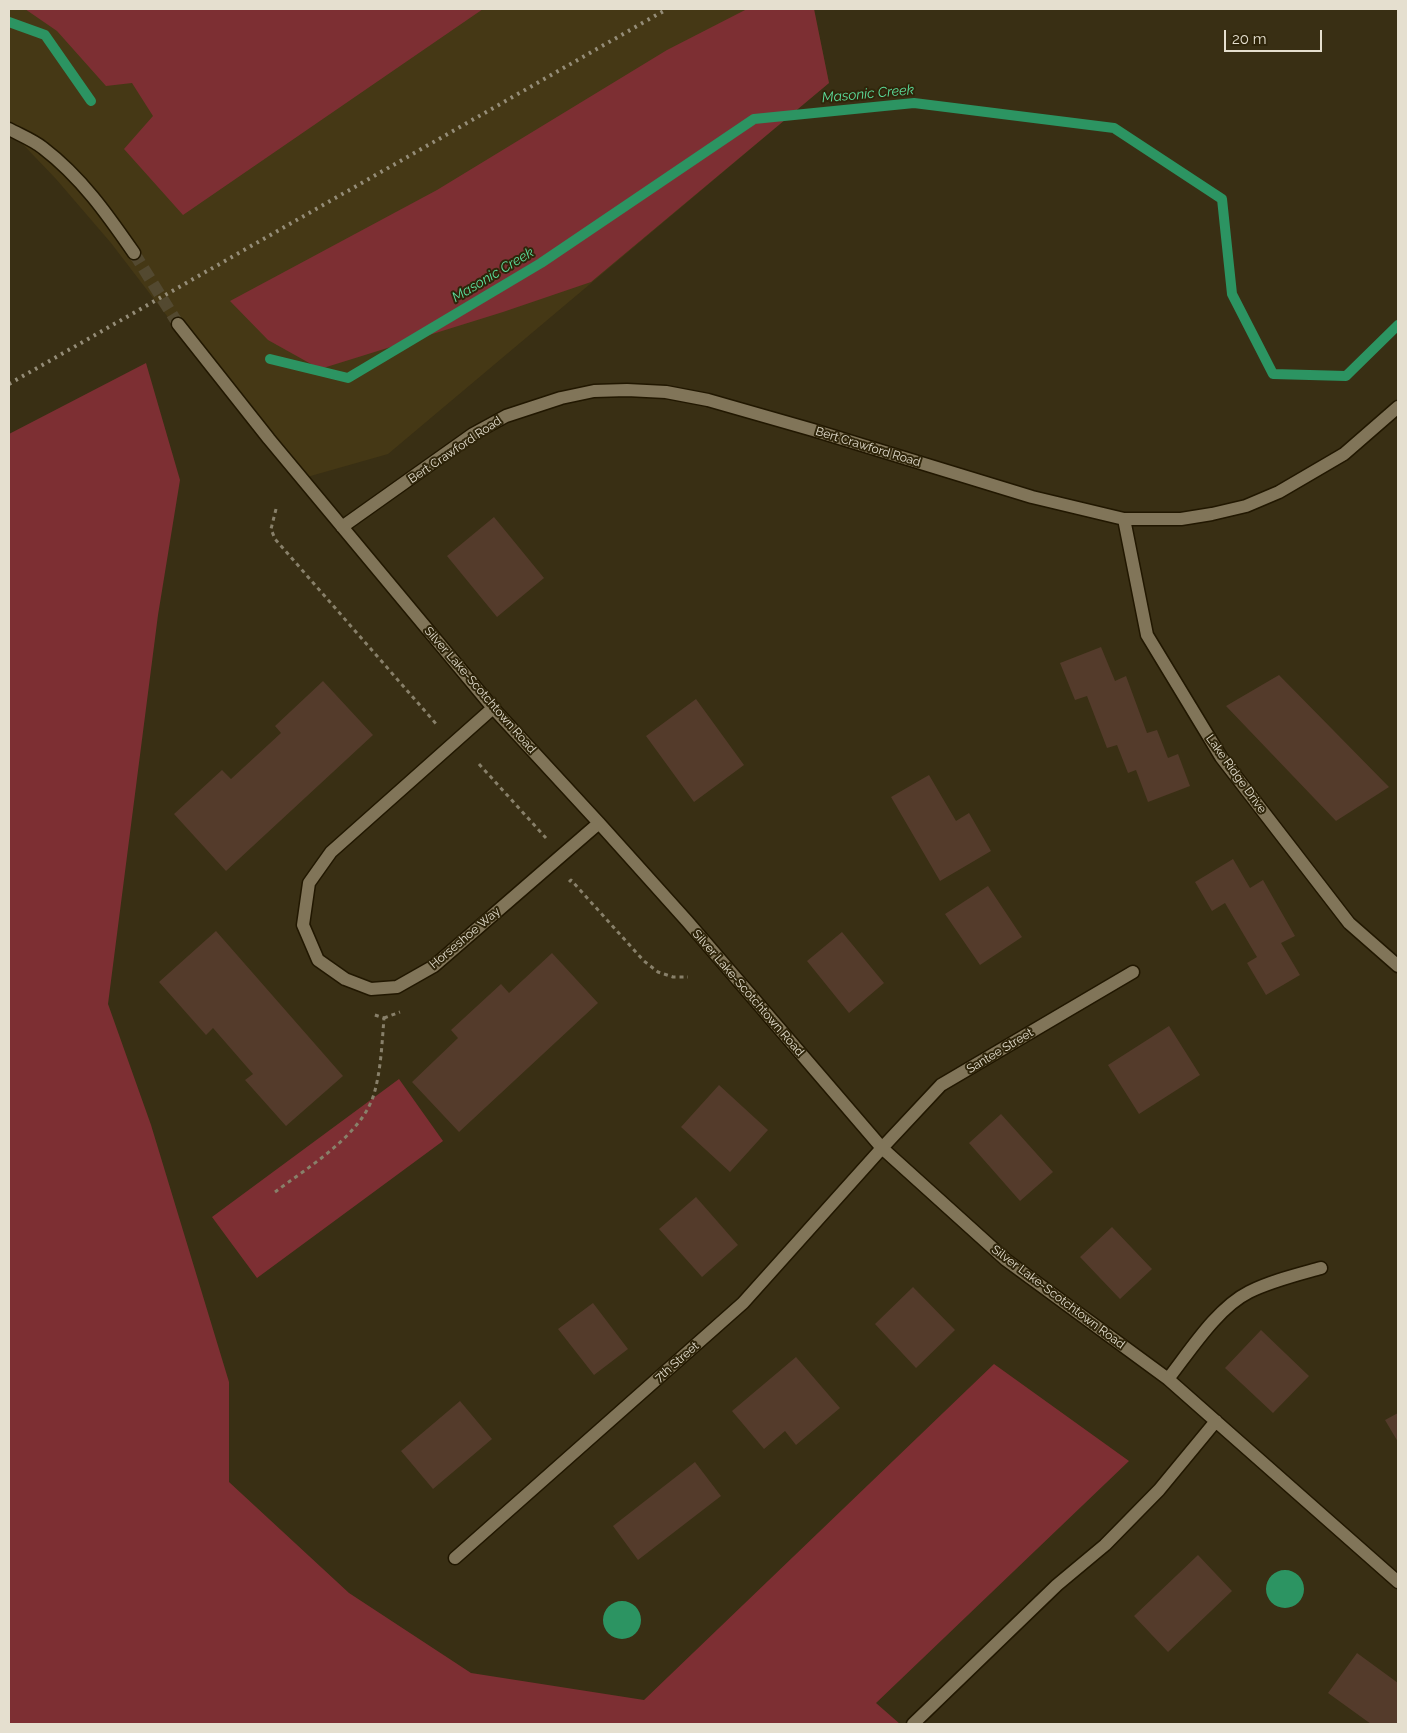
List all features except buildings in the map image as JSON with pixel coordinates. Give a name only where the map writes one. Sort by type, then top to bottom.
[{"type":"street","points":[[9,129],[42,147],[79,180],[106,213],[134,253]]},
{"type":"street","name":"Silver Lake-Scotchtown Road","points":[[178,324],[268,439],[493,708],[599,822],[882,1148],[1006,1260],[1168,1379],[1398,1582]]},
{"type":"street","name":"Bert Crawford Road","points":[[342,527],[473,434],[506,416],[561,398],[594,391],[666,392],[708,400],[1032,497],[1124,519],[1188,518],[1254,503],[1279,492],[1344,454],[1398,407]]},
{"type":"street","name":"Lake Ridge Drive","points":[[1124,519],[1147,635],[1216,749],[1349,923],[1398,966]]},
{"type":"street","name":"Horseshoe Way","points":[[493,708],[331,852],[309,883],[304,925],[318,960],[345,979],[372,989],[397,987],[434,966],[599,822]]},
{"type":"street","name":"Santee Street","points":[[882,1148],[942,1085],[1133,972]]},
{"type":"street","name":"7th Street","points":[[455,1558],[743,1304],[882,1148]]},
{"type":"street","points":[[1168,1379],[1217,1317],[1246,1293],[1270,1282],[1321,1268]]},
{"type":"street","points":[[913,1724],[1057,1584],[1104,1545],[1159,1490],[1216,1421]]},
{"type":"path","points":[[480,764],[549,843]]},
{"type":"path","points":[[564,886],[571,880],[644,961],[658,972],[674,977],[688,977]]},
{"type":"path","points":[[384,1018],[403,1011]]},
{"type":"shaded area","points":[[9,9],[814,9],[829,83],[388,454],[300,479],[180,333],[111,243],[56,179],[9,132]]},
{"type":"shaded area","points":[[25,9],[483,9],[183,215],[124,149],[153,116],[132,83],[106,86],[57,31]]},
{"type":"shaded area","points":[[747,9],[814,9],[829,83],[591,282],[503,312],[320,369],[268,340],[230,301],[437,190],[667,50]]},
{"type":"shaded area","points":[[146,363],[180,480],[158,615],[108,1004],[151,1125],[229,1382],[229,1482],[349,1593],[471,1673],[644,1700],[994,1364],[1129,1461],[876,1703],[900,1724],[9,1724],[9,434]]},
{"type":"shaded area","points":[[399,1079],[443,1141],[257,1278],[212,1217]]},
{"type":"shaded area","points":[[1285,1570],[1298,1576],[1304,1589],[1298,1602],[1285,1608],[1272,1602],[1266,1589],[1272,1576]]},
{"type":"shaded area","points":[[622,1601],[635,1607],[641,1620],[635,1633],[622,1639],[609,1633],[603,1620],[609,1607]]},
{"type":"waterway","name":"Masonic Creek","points":[[9,22],[45,35],[91,101]]},
{"type":"waterway","name":"Masonic Creek","points":[[270,359],[348,378],[541,263],[754,119],[914,103],[1114,128],[1222,199],[1232,294],[1273,374],[1346,376],[1398,325]]},
{"type":"tunnel","points":[[134,253],[178,324]]},
{"type":"railway","points":[[9,384],[667,9]]}]
